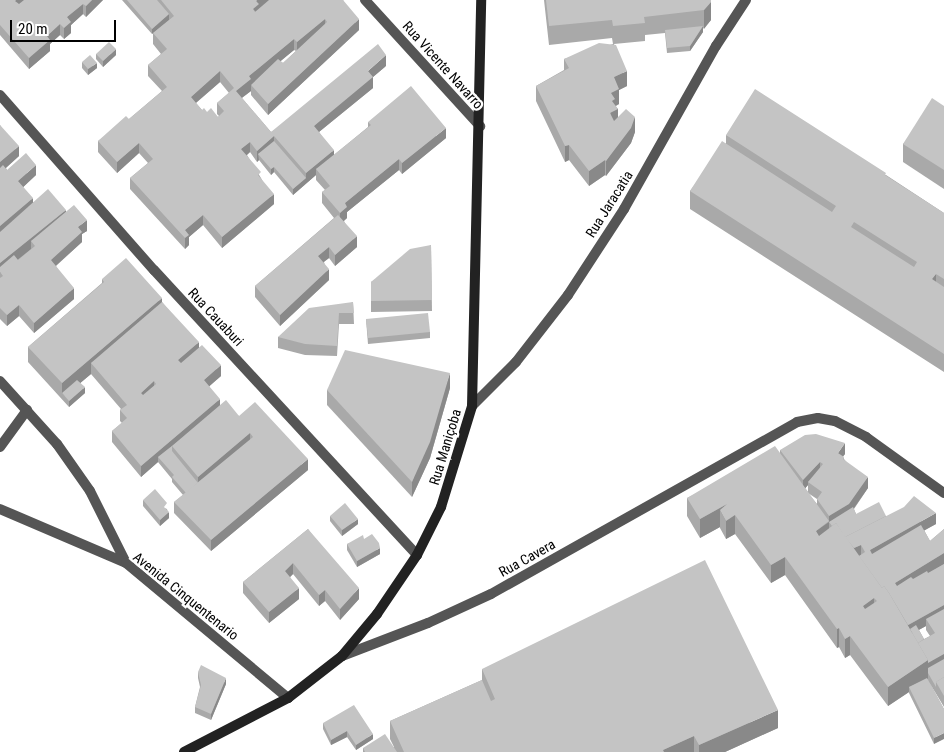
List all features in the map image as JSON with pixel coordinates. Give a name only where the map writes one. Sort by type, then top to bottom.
[{"type":"street","name":"Rua Vicente Navarro","points":[[366,0],[480,126]]},
{"type":"street","name":"Rua Maniçoba","points":[[184,752],[288,698],[342,656],[377,614],[417,555],[441,508],[472,406],[480,126],[481,0]]},
{"type":"street","name":"Rua Jaracatia","points":[[472,406],[516,362],[568,294],[624,209],[716,46],[746,0]]},
{"type":"street","name":"Rua Cauaburi","points":[[0,94],[154,270],[417,555]]},
{"type":"street","points":[[0,381],[56,444],[90,490],[126,563]]},
{"type":"street","points":[[0,447],[27,410]]},
{"type":"street","name":"Rua Cavera","points":[[342,656],[428,623],[492,594],[797,422],[818,418],[835,420],[866,437],[944,493]]},
{"type":"street","name":"Avenida Cinquentenario","points":[[0,509],[126,563],[288,698]]},
{"type":"building","points":[[0,0],[16,0],[19,4],[24,0],[92,0],[86,6],[83,4],[67,17],[71,22],[64,28],[60,24],[47,36],[50,40],[29,58],[0,25]]},
{"type":"building","points":[[127,0],[157,0],[169,14],[152,29]]},
{"type":"building","points":[[161,0],[257,0],[259,4],[253,9],[255,12],[269,0],[343,0],[359,19],[268,104],[251,85],[278,59],[283,63],[327,22],[325,19],[297,42],[294,39],[249,76],[251,79],[236,91],[271,132],[378,44],[386,55],[368,71],[373,77],[314,126],[334,150],[306,173],[274,136],[257,151],[250,142],[241,149],[261,172],[258,175],[274,194],[222,237],[203,215],[185,230],[189,235],[185,238],[130,178],[153,159],[139,143],[117,162],[98,141],[126,116],[129,119],[167,87],[148,65],[167,49],[153,33],[174,16]],"holes":[[[220,71],[234,88],[217,103],[224,111],[218,117],[211,108],[207,112],[204,108],[202,110],[191,97]]]},
{"type":"building","points":[[546,0],[711,0],[711,2],[704,10],[644,17],[645,23],[613,26],[612,20],[549,26]]},
{"type":"building","points":[[703,26],[690,46],[667,48],[665,30]]},
{"type":"building","points":[[109,42],[116,49],[103,61],[96,54]]},
{"type":"building","points":[[599,43],[616,45],[627,71],[614,77],[619,89],[611,93],[615,99],[612,101],[618,109],[610,113],[614,121],[626,109],[635,117],[631,128],[606,161],[589,171],[569,145],[565,146],[536,86],[569,68],[564,59]]},
{"type":"building","points":[[90,55],[97,63],[88,69],[82,62]]},
{"type":"building","points":[[411,86],[446,128],[402,163],[399,159],[345,203],[347,207],[340,213],[322,192],[330,186],[316,169],[371,125],[368,122]]},
{"type":"building","points":[[755,89],[886,173],[885,175],[944,213],[944,279],[936,274],[932,279],[944,287],[944,354],[690,191],[722,141],[832,212],[836,206],[726,135]],"holes":[[[854,222],[917,262],[914,267],[851,227]]]},
{"type":"building","points":[[932,98],[944,106],[944,170],[903,144]]},
{"type":"building","points":[[0,125],[19,146],[0,162]]},
{"type":"building","points":[[274,141],[306,178],[293,189],[274,167],[271,169],[258,154]]},
{"type":"building","points":[[26,153],[36,165],[18,181],[33,198],[0,226],[0,168],[3,165],[7,170]]},
{"type":"building","points":[[48,189],[66,210],[0,263],[0,232]]},
{"type":"building","points":[[74,205],[87,220],[78,227],[82,232],[51,260],[74,288],[34,323],[19,305],[7,315],[0,308],[0,278],[3,276],[0,272],[0,267],[14,255],[18,260],[35,246],[31,241]]},
{"type":"building","points":[[338,215],[357,236],[335,255],[329,247],[318,256],[329,269],[280,315],[255,286]]},
{"type":"building","points":[[431,245],[432,300],[371,301],[371,282],[410,249]]},
{"type":"building","points":[[126,258],[162,298],[62,383],[28,347],[104,282],[102,279]]},
{"type":"building","points":[[162,302],[199,342],[178,360],[181,363],[202,345],[221,365],[204,380],[220,399],[141,466],[112,431],[127,418],[120,410],[127,405],[91,363]],"holes":[[[154,381],[156,384],[143,395],[141,393]]]},
{"type":"building","points":[[353,302],[354,313],[339,313],[337,346],[305,344],[278,337],[309,308]]},
{"type":"building","points":[[428,313],[430,332],[368,338],[366,319]]},
{"type":"building","points":[[345,350],[450,373],[430,442],[412,482],[327,390]]},
{"type":"building","points":[[77,380],[85,387],[69,401],[62,393]]},
{"type":"building","points":[[226,400],[239,416],[255,402],[308,459],[211,540],[174,502],[253,437],[250,433],[198,477],[172,446]]},
{"type":"building","points":[[816,434],[845,443],[838,453],[844,457],[843,459],[868,477],[849,504],[829,516],[817,499],[822,492],[808,482],[823,464],[820,462],[803,480],[780,450],[805,435]]},
{"type":"building","points":[[172,446],[172,451],[198,483],[186,493],[172,477],[174,475],[158,457]]},
{"type":"building","points":[[775,446],[829,521],[816,531],[819,536],[836,523],[882,588],[884,586],[889,593],[928,660],[888,687],[850,636],[845,639],[839,628],[837,629],[785,557],[771,565],[735,515],[726,521],[720,510],[727,504],[700,519],[687,498]],"holes":[[[874,598],[877,601],[865,609],[863,606]]]},
{"type":"building","points":[[155,489],[167,503],[164,507],[169,512],[160,520],[143,500]]},
{"type":"building","points":[[914,496],[936,513],[870,550],[872,554],[921,525],[930,541],[944,529],[944,553],[895,583],[897,586],[911,577],[913,579],[944,564],[944,605],[908,625],[889,593],[884,586],[882,588],[859,556],[865,552],[861,545],[854,548],[845,537],[904,507]]},
{"type":"building","points":[[879,502],[886,516],[845,537],[836,523],[832,526],[829,522],[853,507],[856,514]]},
{"type":"building","points":[[345,503],[358,519],[342,530],[330,516]]},
{"type":"building","points":[[308,529],[359,588],[340,609],[325,590],[319,595],[293,563],[285,571],[299,588],[269,612],[243,582]]},
{"type":"building","points":[[372,534],[379,543],[380,548],[357,561],[347,544],[363,535],[364,539]]},
{"type":"building","points":[[705,560],[778,710],[699,745],[694,736],[663,750],[664,752],[404,752],[390,721],[482,680],[491,701],[495,699],[482,669]]},
{"type":"building","points":[[944,609],[944,654],[928,663],[918,643],[935,633],[926,619]]},
{"type":"building","points":[[916,625],[924,639],[918,643],[910,629]]},
{"type":"building","points":[[944,659],[944,677],[936,682],[936,687],[928,673],[928,668]]},
{"type":"building","points":[[201,665],[226,678],[211,714],[195,707],[201,685],[198,672]]},
{"type":"building","points":[[944,677],[944,696],[936,682]]},
{"type":"building","points":[[927,678],[944,709],[944,733],[934,738],[909,687]]},
{"type":"building","points":[[354,705],[373,734],[356,745],[347,731],[331,740],[323,723]]},
{"type":"building","points":[[385,734],[397,752],[365,752],[363,748]]}]
